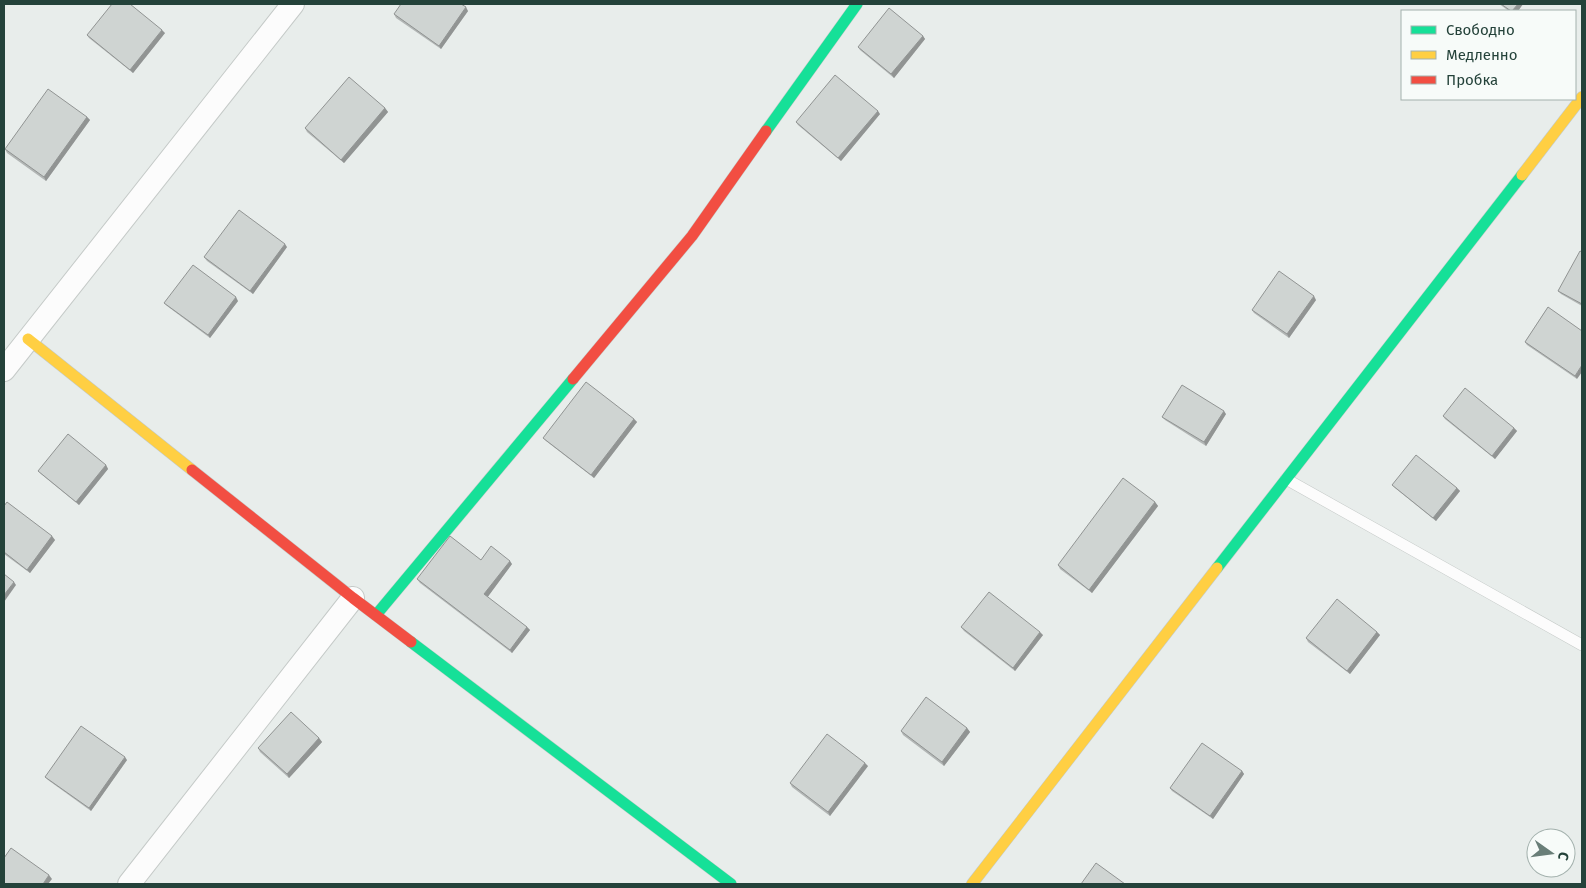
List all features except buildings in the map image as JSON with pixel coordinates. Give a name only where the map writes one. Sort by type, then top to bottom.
[{"type":"street","points":[[4,370],[293,4]]},
{"type":"street","points":[[376,615],[692,236],[858,4]]},
{"type":"street","points":[[972,884],[1582,97]]},
{"type":"street","points":[[28,339],[354,598],[731,884]]},
{"type":"street","points":[[129,884],[354,598]]},
{"type":"lane","points":[[1286,479],[1582,645]]},
{"type":"traffic: fast","points":[[766,131],[857,4]]},
{"type":"traffic: fast","points":[[1217,568],[1522,175]]},
{"type":"traffic: fast","points":[[376,615],[573,379]]},
{"type":"traffic: fast","points":[[411,642],[731,884]]},
{"type":"traffic: slow","points":[[1522,175],[1582,97]]},
{"type":"traffic: slow","points":[[28,339],[192,470]]},
{"type":"traffic: slow","points":[[972,884],[1217,568]]},
{"type":"traffic: jam","points":[[573,379],[692,236],[766,131]]},
{"type":"traffic: jam","points":[[192,470],[411,642]]}]
